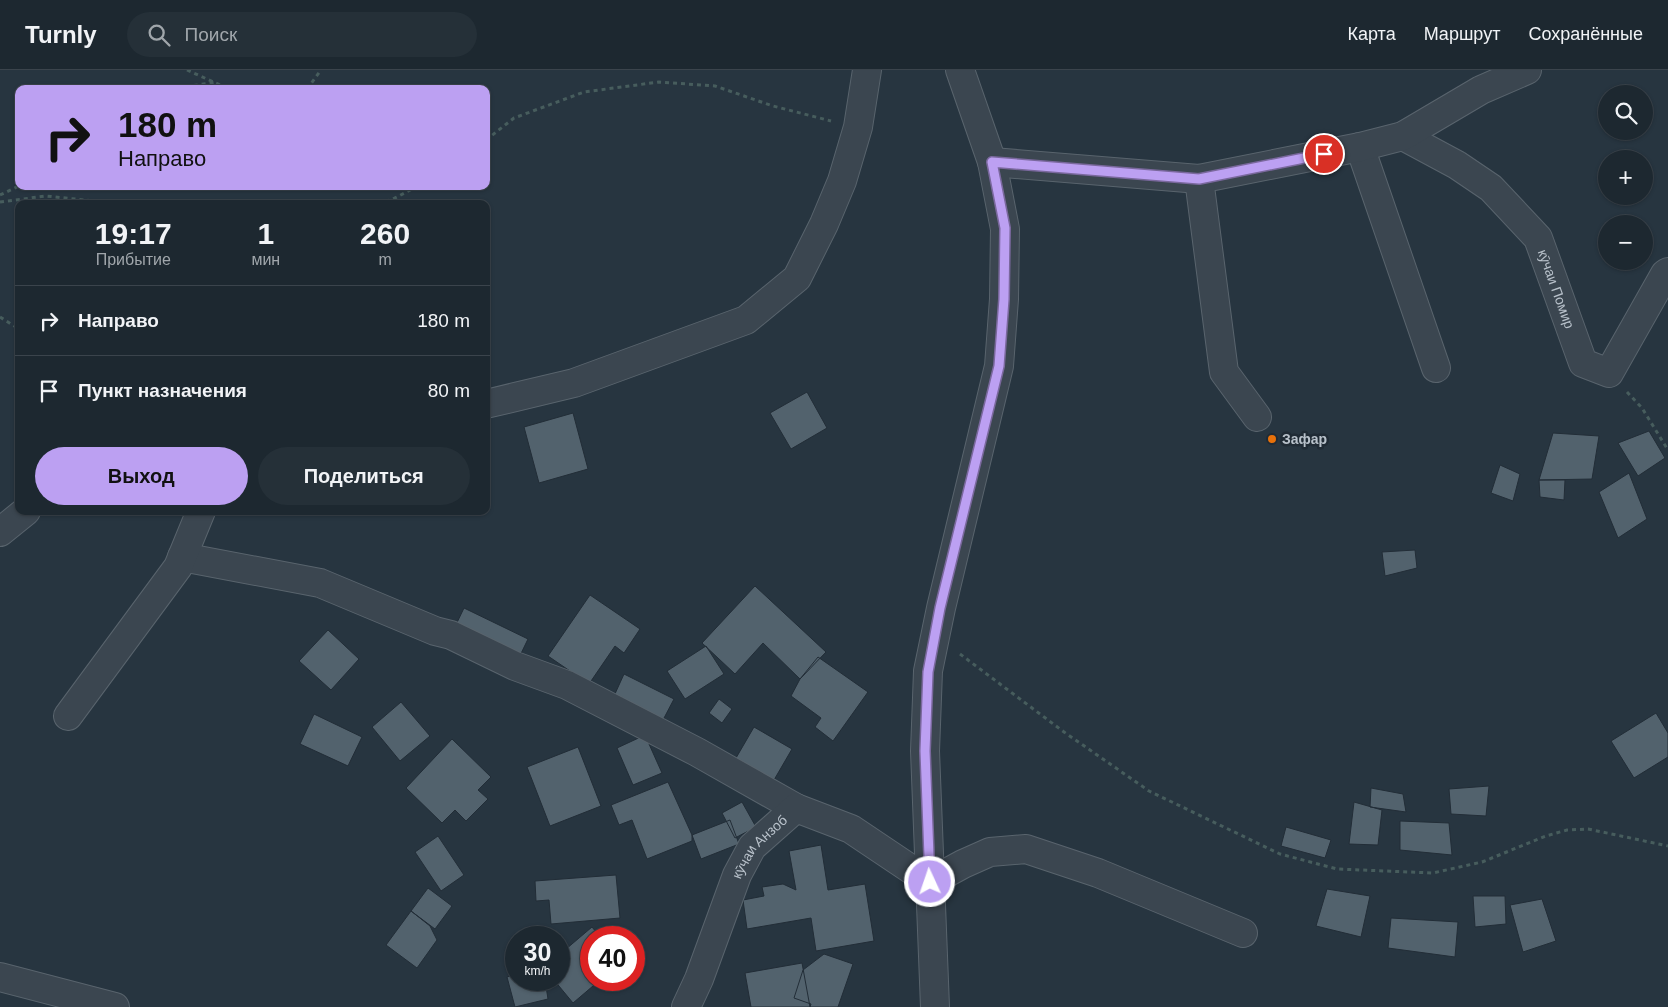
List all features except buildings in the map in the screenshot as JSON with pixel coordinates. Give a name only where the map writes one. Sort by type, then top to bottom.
[{"type":"street","points":[[490,403],[574,384],[746,320],[797,278],[824,224],[842,181],[858,127],[867,70]]},
{"type":"street","points":[[935,1007],[925,751],[928,672],[999,366],[1004,299],[1005,228],[992,162],[960,70]]},
{"type":"street","points":[[992,162],[1199,179],[1360,147],[1403,136],[1481,90],[1527,70]]},
{"type":"street","name":"кӯчаи Помир","points":[[1403,136],[1457,165],[1491,188],[1538,238],[1583,363],[1609,373]]},
{"type":"street","points":[[1360,147],[1436,368]]},
{"type":"street","points":[[1199,179],[1224,372],[1257,418]]},
{"type":"street","points":[[1609,373],[1665,274],[1668,272]]},
{"type":"street","points":[[0,532],[21,515]]},
{"type":"street","points":[[68,716],[178,566],[199,515]]},
{"type":"street","points":[[182,557],[320,583],[435,631],[451,635],[516,666],[576,690],[697,752],[796,808]]},
{"type":"street","name":"кӯчаи Анзоб","points":[[686,1007],[699,979],[737,875],[752,847],[796,808],[851,830],[930,882]]},
{"type":"street","points":[[930,882],[990,852],[1026,849],[1098,873],[1243,933]]},
{"type":"street","points":[[0,977],[115,1007]]},
{"type":"path","points":[[186,70],[222,85]]},
{"type":"path","points":[[309,85],[321,70]]},
{"type":"path","points":[[197,85],[217,82]]},
{"type":"path","points":[[490,137],[514,118],[584,92],[659,82],[715,86],[773,106],[858,127]]},
{"type":"path","points":[[0,196],[15,188]]},
{"type":"path","points":[[390,200],[410,190]]},
{"type":"path","points":[[15,200],[46,196],[84,200]]},
{"type":"path","points":[[0,202],[15,200]]},
{"type":"path","points":[[0,317],[15,326]]},
{"type":"path","points":[[1609,373],[1642,408],[1668,450]]},
{"type":"path","points":[[935,636],[1064,732],[1149,791],[1280,854],[1337,869],[1433,873],[1482,862],[1546,836],[1568,830],[1588,829],[1668,846]]},
{"type":"place","name":"Зафар","points":[[1272,439]]},
{"type":"route","points":[[930,882],[925,751],[928,672],[940,608],[999,366],[1004,299],[1005,228],[992,162],[1199,179],[1324,154]]}]
